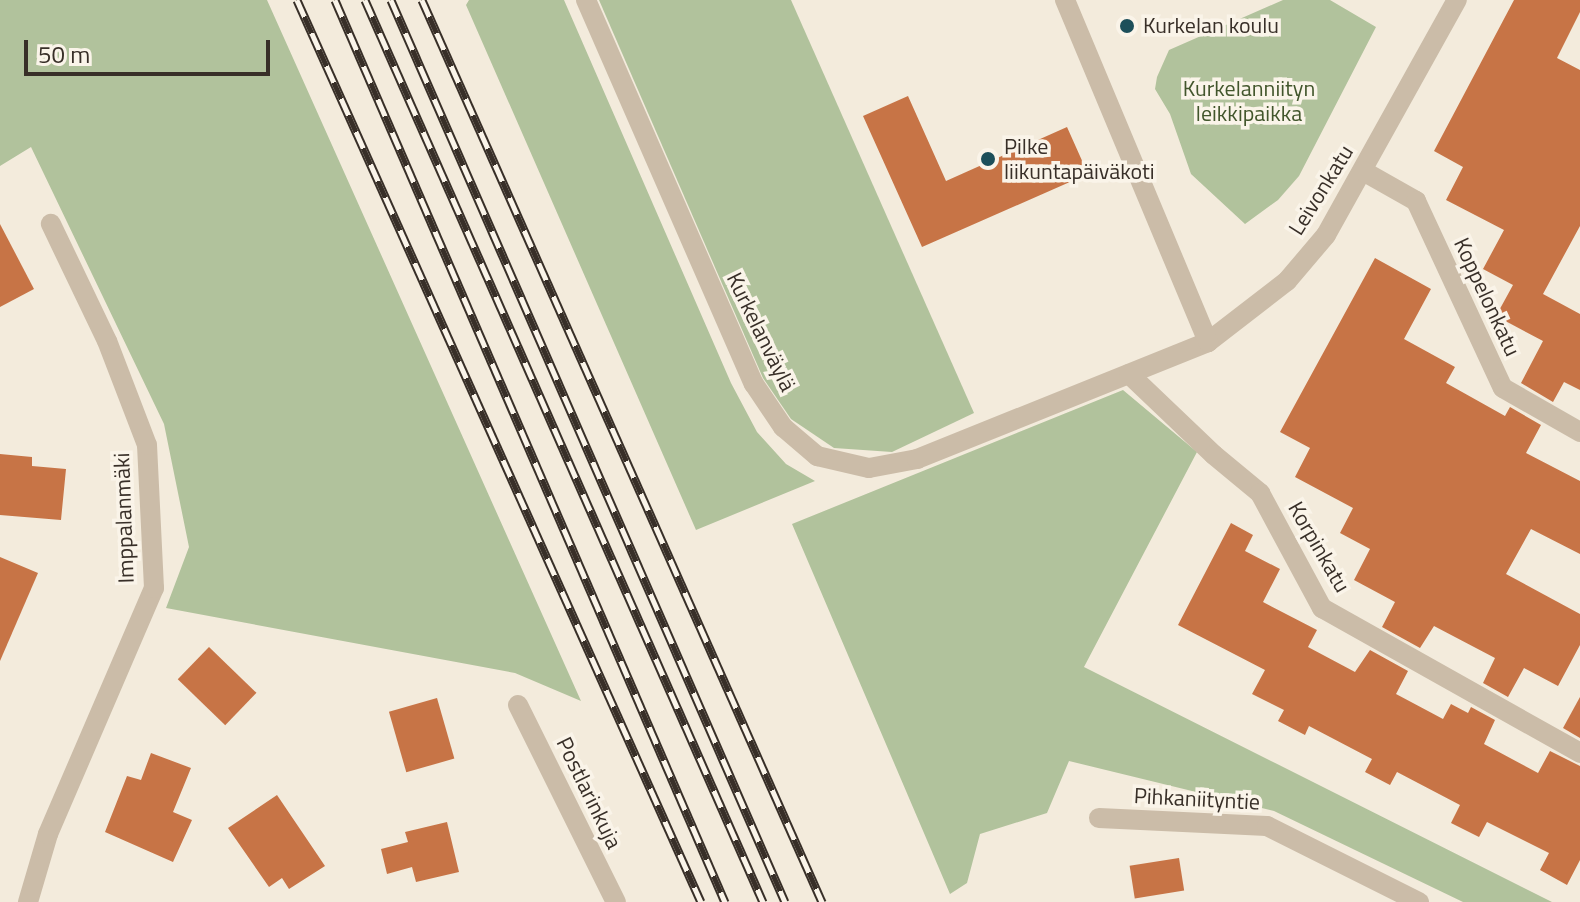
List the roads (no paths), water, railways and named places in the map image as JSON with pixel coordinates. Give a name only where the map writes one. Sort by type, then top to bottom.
[{"type":"street","name":"Kurkelanväylä","points":[[586,0],[754,384],[783,427],[817,456],[869,468],[917,459],[1129,374]]},
{"type":"street","points":[[1065,0],[1208,342]]},
{"type":"street","name":"Leivonkatu","points":[[1129,374],[1208,342],[1287,281],[1326,235],[1457,0]]},
{"type":"street","name":"Koppelonkatu","points":[[1363,171],[1416,201],[1503,388],[1580,432]]},
{"type":"street","name":"Imppalanmäki","points":[[28,902],[48,834],[154,588],[147,445],[107,341],[51,224]]},
{"type":"street","name":"Korpinkatu","points":[[1129,374],[1214,455],[1260,493],[1322,608],[1580,753]]},
{"type":"street","name":"Postlarinkuja","points":[[518,705],[616,902]]},
{"type":"street","name":"Pihkaniityntie","points":[[1099,818],[1267,826],[1419,902]]},
{"type":"railway","points":[[297,0],[701,902]]},
{"type":"railway","points":[[335,0],[725,902]]},
{"type":"railway","points":[[365,0],[763,902]]},
{"type":"railway","points":[[391,0],[785,902]]},
{"type":"railway","points":[[422,0],[822,902]]},
{"type":"place","name":"Kurkelan koulu","points":[[1127,26]]},
{"type":"place","name":"Pilke liikuntapäiväkoti","points":[[988,159]]},
{"type":"park label","name":"Kurkelanniityn leikkipaikka","points":[[1249,100]]}]
